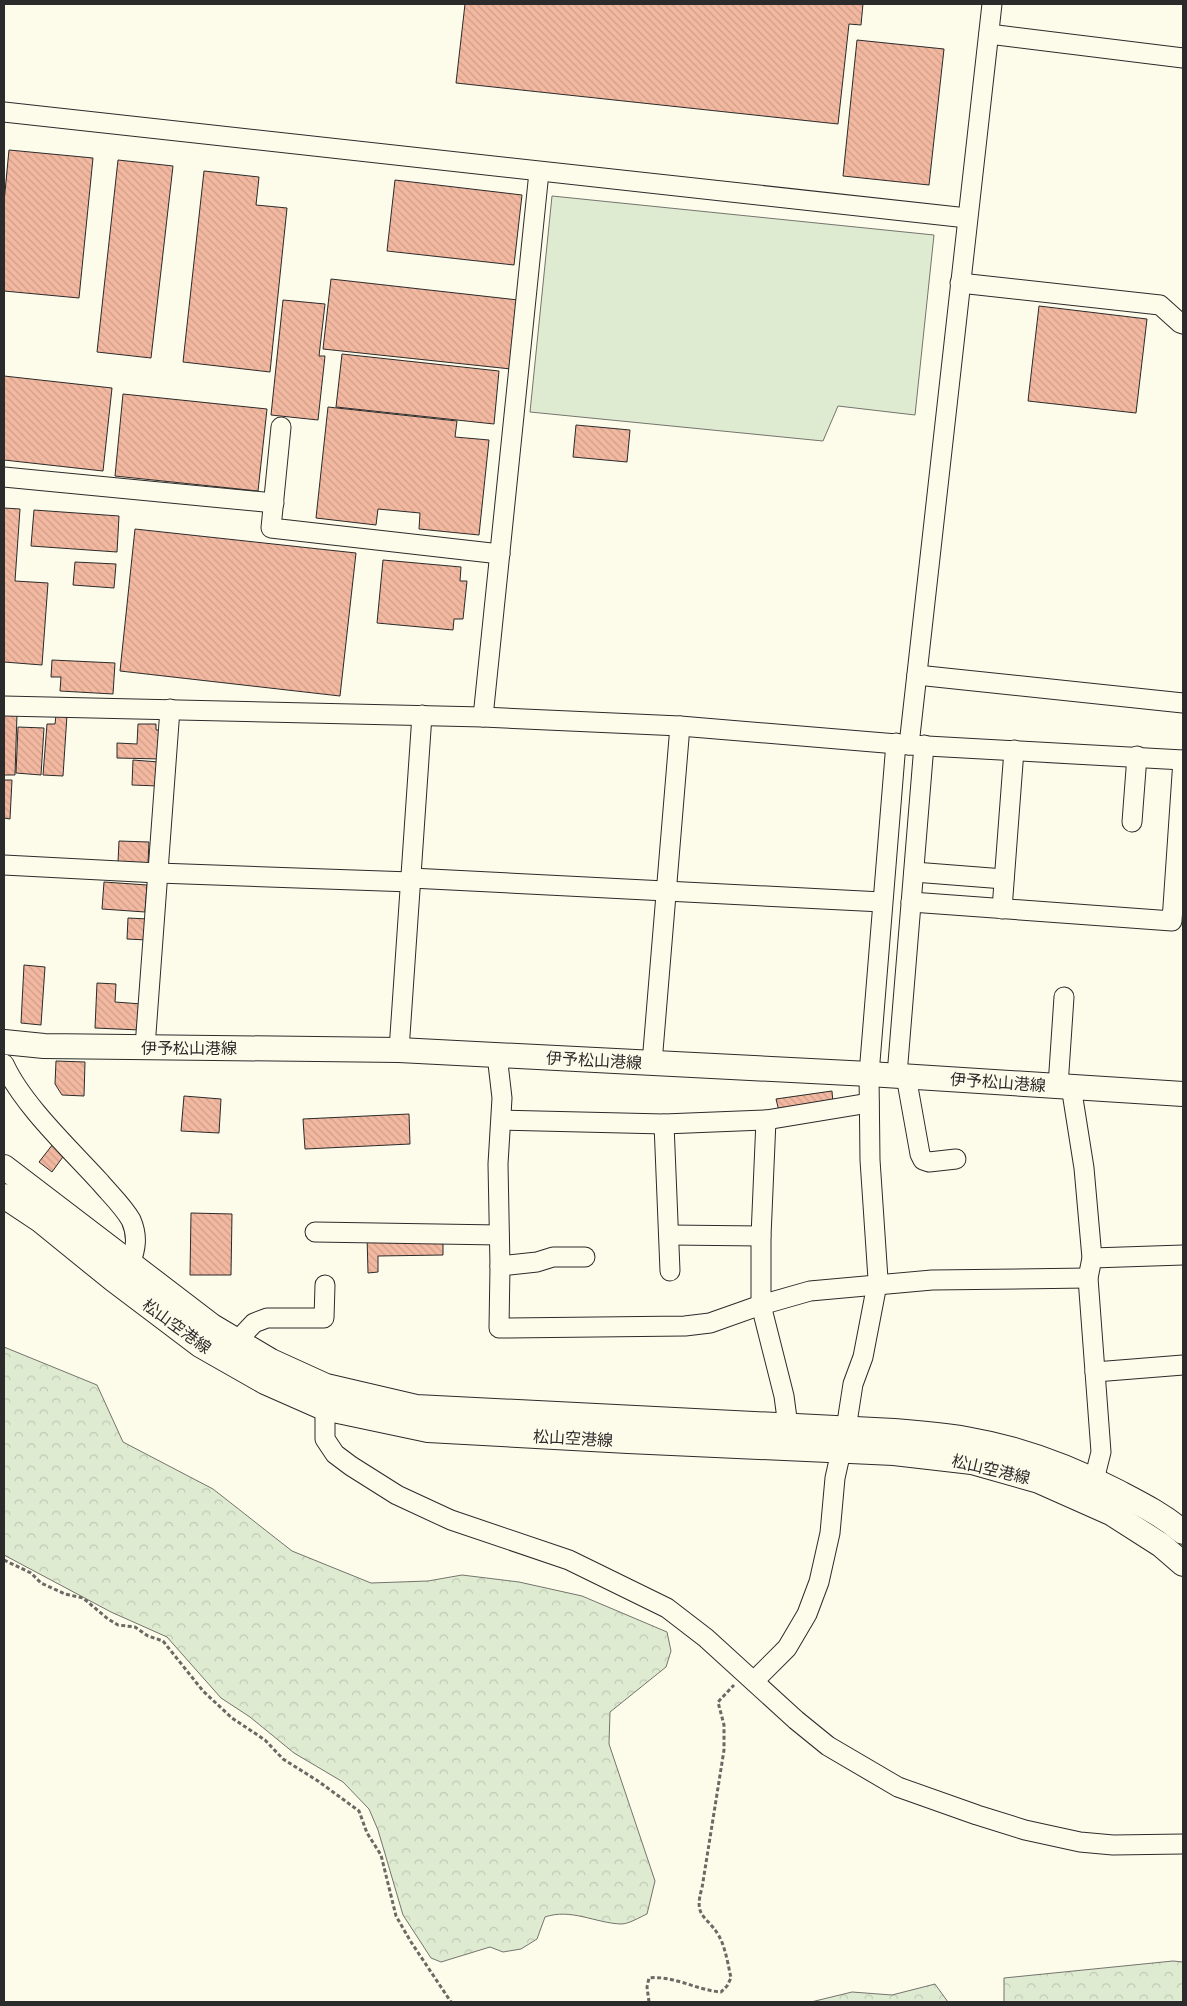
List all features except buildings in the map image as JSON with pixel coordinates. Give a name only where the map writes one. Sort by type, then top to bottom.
[{"type":"main road","name":"伊予松山港線","points":[[4,1042],[44,1046],[400,1050],[869,1074],[1183,1094]]},
{"type":"main road","name":"松山空港線","points":[[4,1167],[212,1326],[271,1361],[325,1397],[416,1407],[788,1426],[894,1453],[972,1462],[1039,1481],[1111,1513],[1161,1545],[1183,1564]]},
{"type":"main road","name":"松山空港線","points":[[4,1196],[40,1220],[114,1280],[200,1345],[265,1382],[325,1397],[428,1430],[628,1442],[844,1440],[932,1434],[967,1439],[1010,1449],[1067,1468],[1146,1506],[1169,1520],[1183,1532]]},
{"type":"street","points":[[749,1677],[787,1648],[807,1614],[816,1590],[830,1533],[835,1478],[844,1440],[853,1384],[863,1358],[878,1279],[870,1160],[869,1074],[882,902],[910,744],[916,675],[992,4]]},
{"type":"street","points":[[989,34],[1183,58]]},
{"type":"street","points":[[4,112],[968,218]]},
{"type":"street","points":[[483,717],[539,172]]},
{"type":"street","points":[[960,283],[1160,305],[1183,324]]},
{"type":"street","points":[[281,427],[271,528],[500,554]]},
{"type":"street","points":[[4,477],[274,503]]},
{"type":"street","points":[[916,675],[1183,703]]},
{"type":"street","points":[[4,706],[422,715],[680,726],[910,744],[1183,760],[1183,783],[1172,921],[911,902]]},
{"type":"street","points":[[145,1047],[170,710]]},
{"type":"street","points":[[400,1050],[422,715]]},
{"type":"street","points":[[652,1062],[680,726]]},
{"type":"street","points":[[910,744],[914,872],[902,1076],[923,1160],[929,1162],[956,1159]]},
{"type":"street","points":[[1002,909],[1014,750]]},
{"type":"street","points":[[1132,822],[1137,756]]},
{"type":"street","points":[[4,865],[158,873],[666,890],[882,902]]},
{"type":"street","points":[[914,872],[1004,879]]},
{"type":"street","points":[[1064,997],[1065,1086],[1084,1168],[1092,1258],[1088,1278],[1100,1452],[1094,1480]]},
{"type":"street","points":[[497,1055],[502,1098],[498,1164],[500,1235],[499,1328],[685,1326],[710,1324],[761,1305],[810,1291],[932,1280],[1088,1278]]},
{"type":"street","points":[[4,1064],[44,1122],[117,1201],[130,1220],[135,1234],[136,1248],[130,1264]]},
{"type":"street","points":[[502,1120],[664,1124],[766,1120],[869,1103]]},
{"type":"street","points":[[766,1120],[761,1236],[761,1305],[784,1396],[788,1426]]},
{"type":"street","points":[[664,1124],[670,1271]]},
{"type":"street","points":[[315,1232],[500,1235]]},
{"type":"street","points":[[670,1235],[761,1236]]},
{"type":"street","points":[[1092,1258],[1183,1255]]},
{"type":"street","points":[[500,1266],[537,1262],[553,1257],[585,1257]]},
{"type":"street","points":[[237,1341],[254,1323],[267,1318],[324,1318],[325,1285]]},
{"type":"street","points":[[1095,1372],[1183,1365]]},
{"type":"street","points":[[325,1397],[325,1439],[335,1454],[351,1466],[397,1494],[451,1520],[504,1540],[569,1560],[667,1608],[706,1638],[796,1720],[828,1746],[898,1787],[977,1816],[1025,1830],[1080,1842],[1113,1845],[1183,1844]]},
{"type":"path","points":[[4,1560],[31,1573],[41,1583],[49,1587],[65,1594],[83,1598],[118,1625],[135,1627],[148,1636],[163,1641],[203,1691],[232,1718],[265,1740],[283,1759],[318,1781],[359,1811],[367,1833],[380,1855],[396,1916],[451,2002]]},
{"type":"path","points":[[649,2002],[647,1987],[649,1978],[661,1976],[706,1991],[721,1992],[728,1986],[731,1978],[719,1936],[702,1916],[698,1902],[702,1888],[724,1750],[724,1726],[718,1702],[749,1677]]},
{"type":"green space","points":[[552,196],[934,235],[915,415],[838,406],[823,441],[530,412]]},
{"type":"green space","points":[[4,1347],[97,1385],[123,1442],[213,1489],[292,1551],[371,1583],[428,1581],[462,1575],[519,1582],[582,1596],[667,1632],[671,1651],[666,1667],[610,1712],[609,1744],[655,1881],[647,1914],[624,1924],[564,1914],[545,1917],[537,1939],[521,1949],[503,1952],[490,1947],[441,1962],[431,1958],[403,1915],[378,1830],[369,1809],[343,1782],[294,1753],[250,1717],[221,1698],[167,1637],[111,1612],[4,1555]]},
{"type":"green space","points":[[1173,1961],[1183,1962],[1183,2002],[1004,2002],[1004,1978]]},
{"type":"green space","points":[[935,1984],[948,2002],[811,2002],[852,1992],[892,1995]]}]
